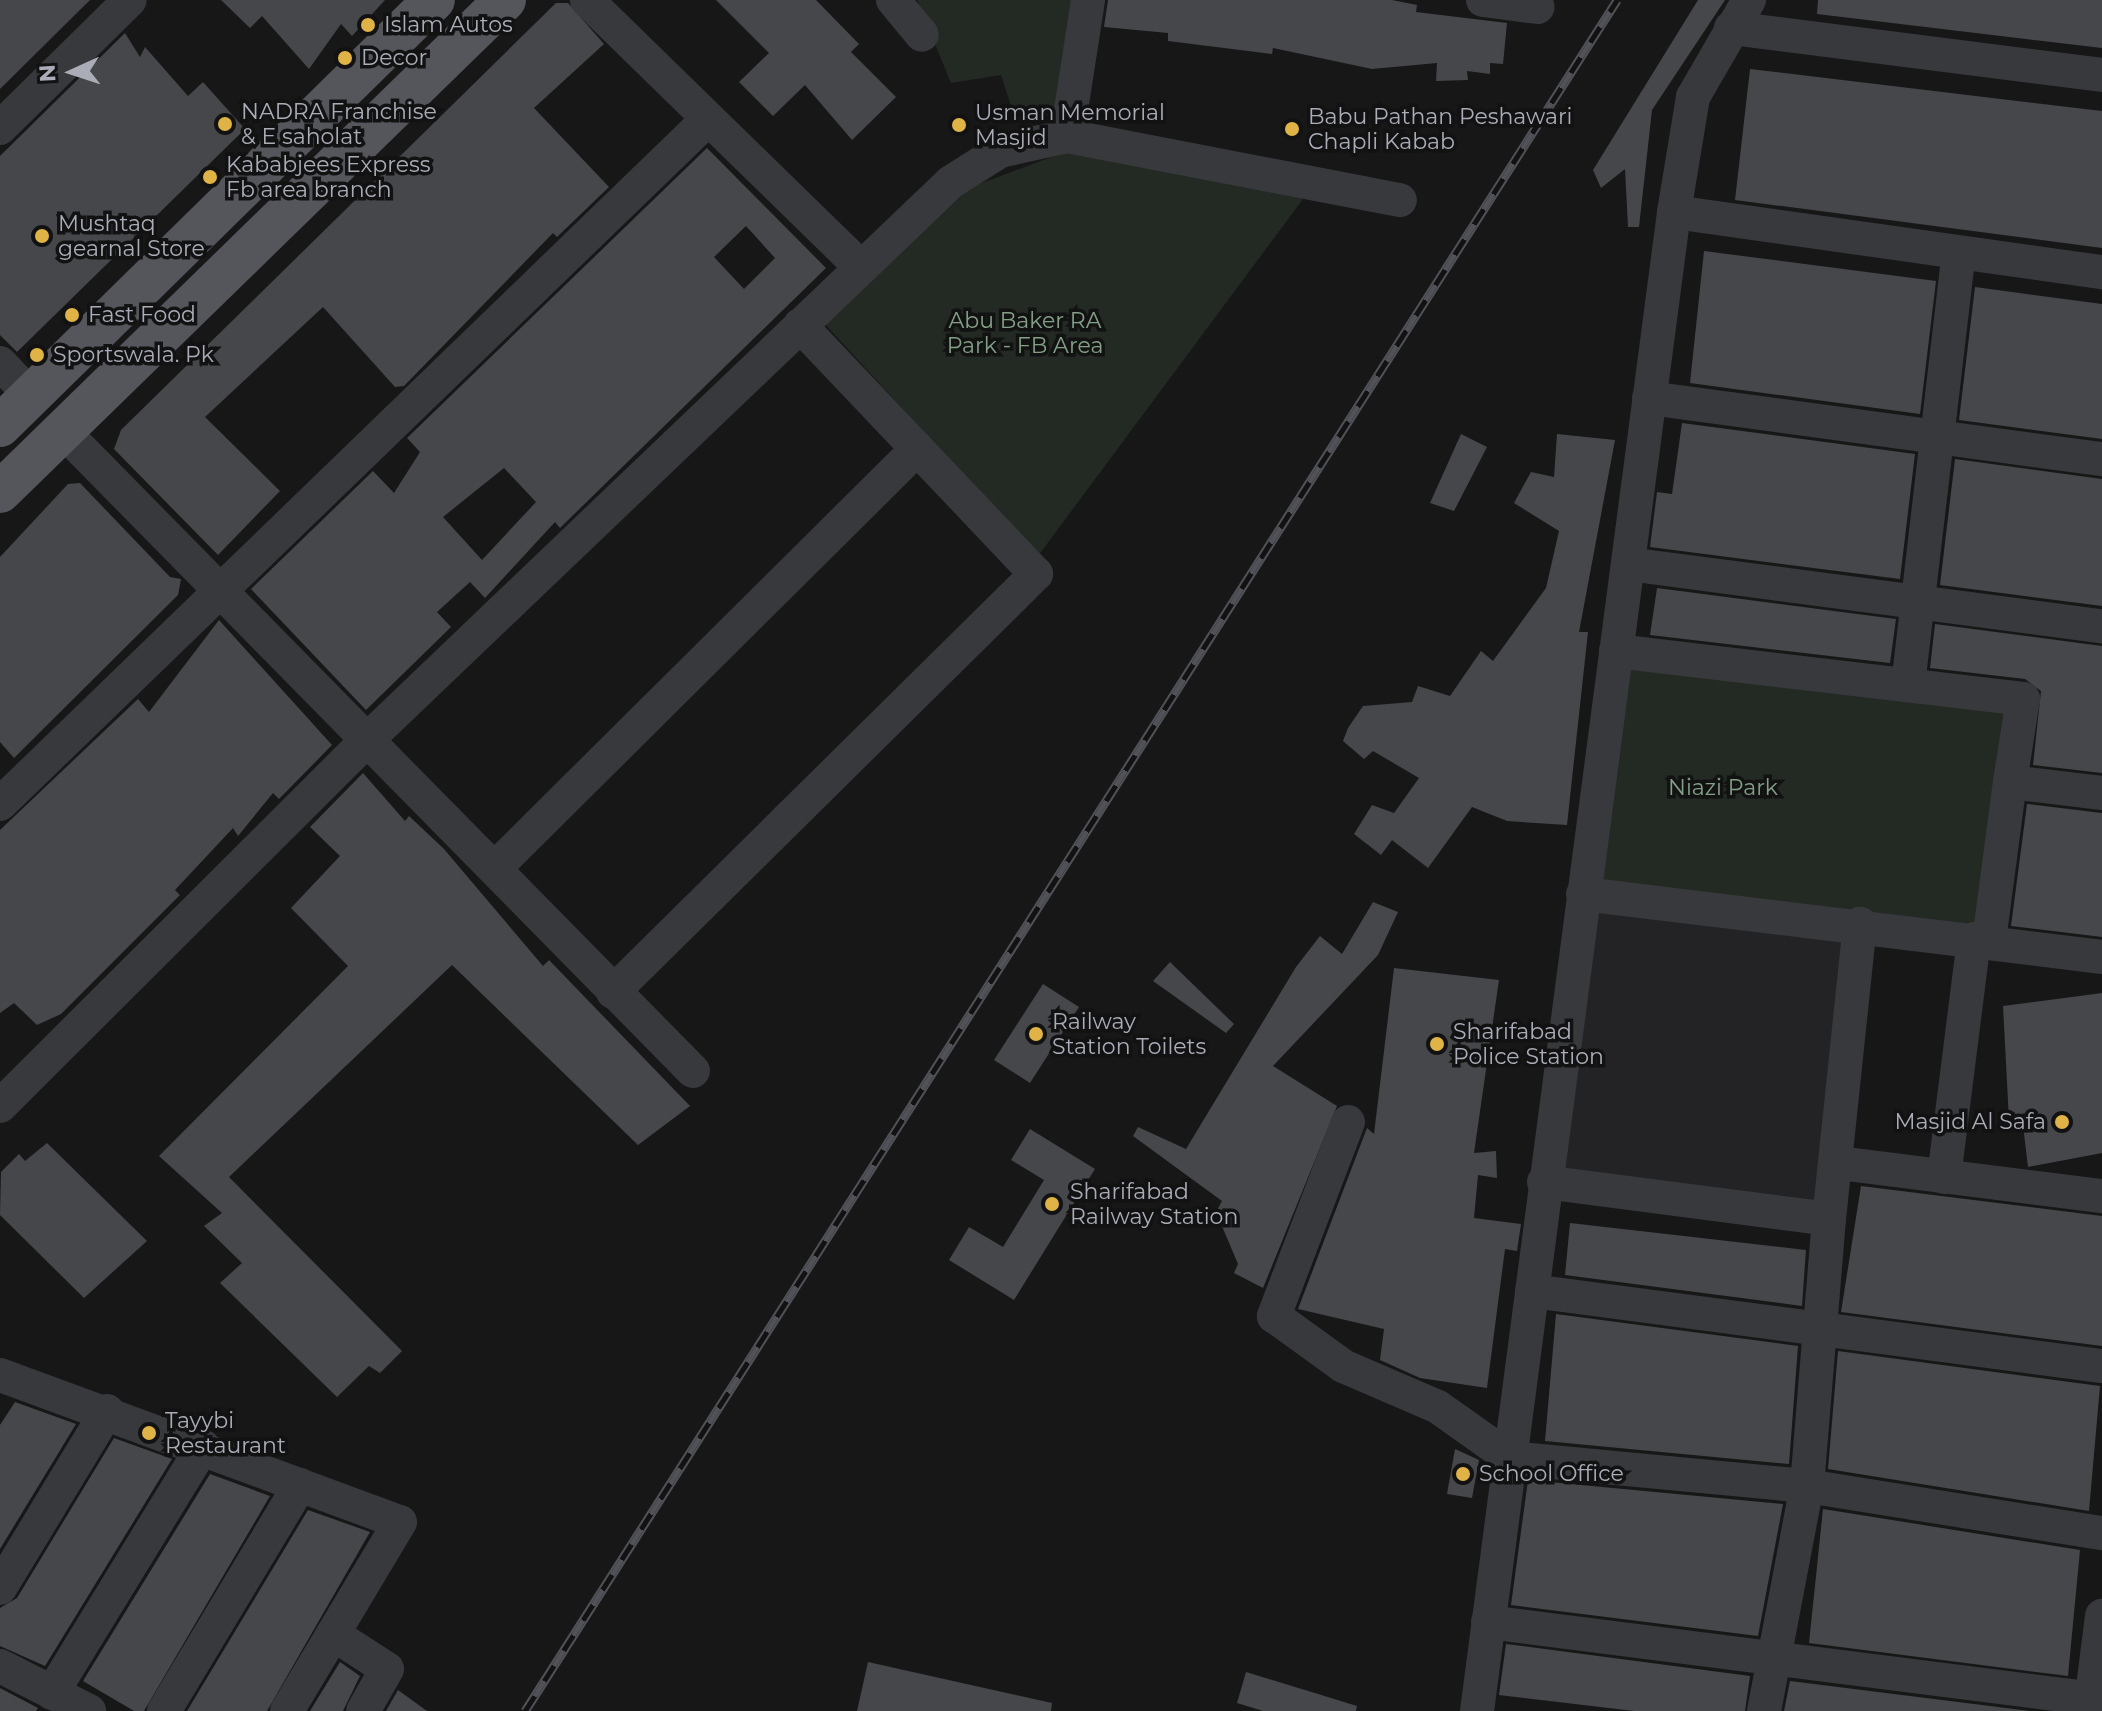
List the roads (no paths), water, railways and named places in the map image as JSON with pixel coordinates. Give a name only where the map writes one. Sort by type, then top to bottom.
[{"type":"main road","points":[[0,426],[434,0]]},
{"type":"main road","points":[[0,492],[505,0]]},
{"type":"street","points":[[0,128],[130,0]]},
{"type":"street","points":[[587,0],[706,121],[858,264]]},
{"type":"street","points":[[893,0],[922,35]]},
{"type":"street","points":[[1067,136],[1088,0]]},
{"type":"street","points":[[1483,0],[1538,7]]},
{"type":"street","points":[[1477,1711],[1544,1182],[1674,212],[1693,97],[1740,14],[2102,75]]},
{"type":"street","points":[[0,804],[706,121]]},
{"type":"street","points":[[0,1106],[368,739],[800,325],[858,264],[951,182],[1000,151],[1067,136],[1400,200]]},
{"type":"street","points":[[1674,212],[2102,272]]},
{"type":"street","points":[[1908,685],[1959,253]]},
{"type":"street","points":[[613,992],[1036,574],[800,325]]},
{"type":"street","points":[[0,363],[30,395]]},
{"type":"street","points":[[1649,398],[2102,459]]},
{"type":"street","points":[[63,431],[693,1071]]},
{"type":"street","points":[[495,868],[917,449]]},
{"type":"street","points":[[1628,564],[2102,626]]},
{"type":"street","points":[[1616,651],[2023,699],[1944,1177]]},
{"type":"street","points":[[2010,782],[2102,793]]},
{"type":"street","points":[[1583,894],[1860,924],[2102,957]]},
{"type":"street","points":[[1764,1711],[1771,1652],[1807,1486],[1829,1219],[1839,1163],[1860,924]]},
{"type":"street","points":[[1348,1122],[1274,1316],[1343,1366],[1438,1407],[1510,1458],[1807,1486],[2102,1533]]},
{"type":"street","points":[[1839,1163],[2102,1196]]},
{"type":"street","points":[[1544,1182],[1829,1219]]},
{"type":"street","points":[[1532,1291],[2102,1366]]},
{"type":"street","points":[[2,1381],[107,1411],[400,1522],[287,1711]]},
{"type":"street","points":[[0,1588],[107,1411]]},
{"type":"street","points":[[52,1693],[203,1447]]},
{"type":"street","points":[[164,1711],[300,1485]]},
{"type":"street","points":[[1488,1622],[1771,1652],[2095,1703],[2102,1616]]},
{"type":"street","points":[[333,1634],[387,1669],[363,1711]]},
{"type":"street","points":[[0,1666],[89,1711]]},
{"type":"railway","points":[[525,1711],[1617,0]]},
{"type":"place","name":"Islam Autos","points":[[368,25]]},
{"type":"place","name":"Decor","points":[[345,58]]},
{"type":"place","name":"NADRA Franchise & E saholat","points":[[225,124]]},
{"type":"place","name":"Usman Memorial Masjid","points":[[959,125]]},
{"type":"place","name":"Babu Pathan Peshawari Chapli Kabab","points":[[1292,129]]},
{"type":"place","name":"Kababjees Express Fb area branch","points":[[210,177]]},
{"type":"place","name":"Mushtaq gearnal Store","points":[[42,236]]},
{"type":"place","name":"Fast Food","points":[[72,315]]},
{"type":"place","name":"Sportswala. Pk","points":[[37,355]]},
{"type":"place","name":"Railway Station Toilets","points":[[1036,1034]]},
{"type":"place","name":"Sharifabad Police Station","points":[[1437,1044]]},
{"type":"place","name":"Masjid Al Safa","points":[[2062,1122]]},
{"type":"place","name":"Sharifabad Railway Station","points":[[1052,1204]]},
{"type":"place","name":"Tayybi Restaurant","points":[[149,1433]]},
{"type":"place","name":"School Office","points":[[1463,1474]]},
{"type":"park label","name":"Abu Baker RA Park - FB Area","points":[[1025,332]]},
{"type":"park label","name":"Niazi Park","points":[[1723,788]]}]
